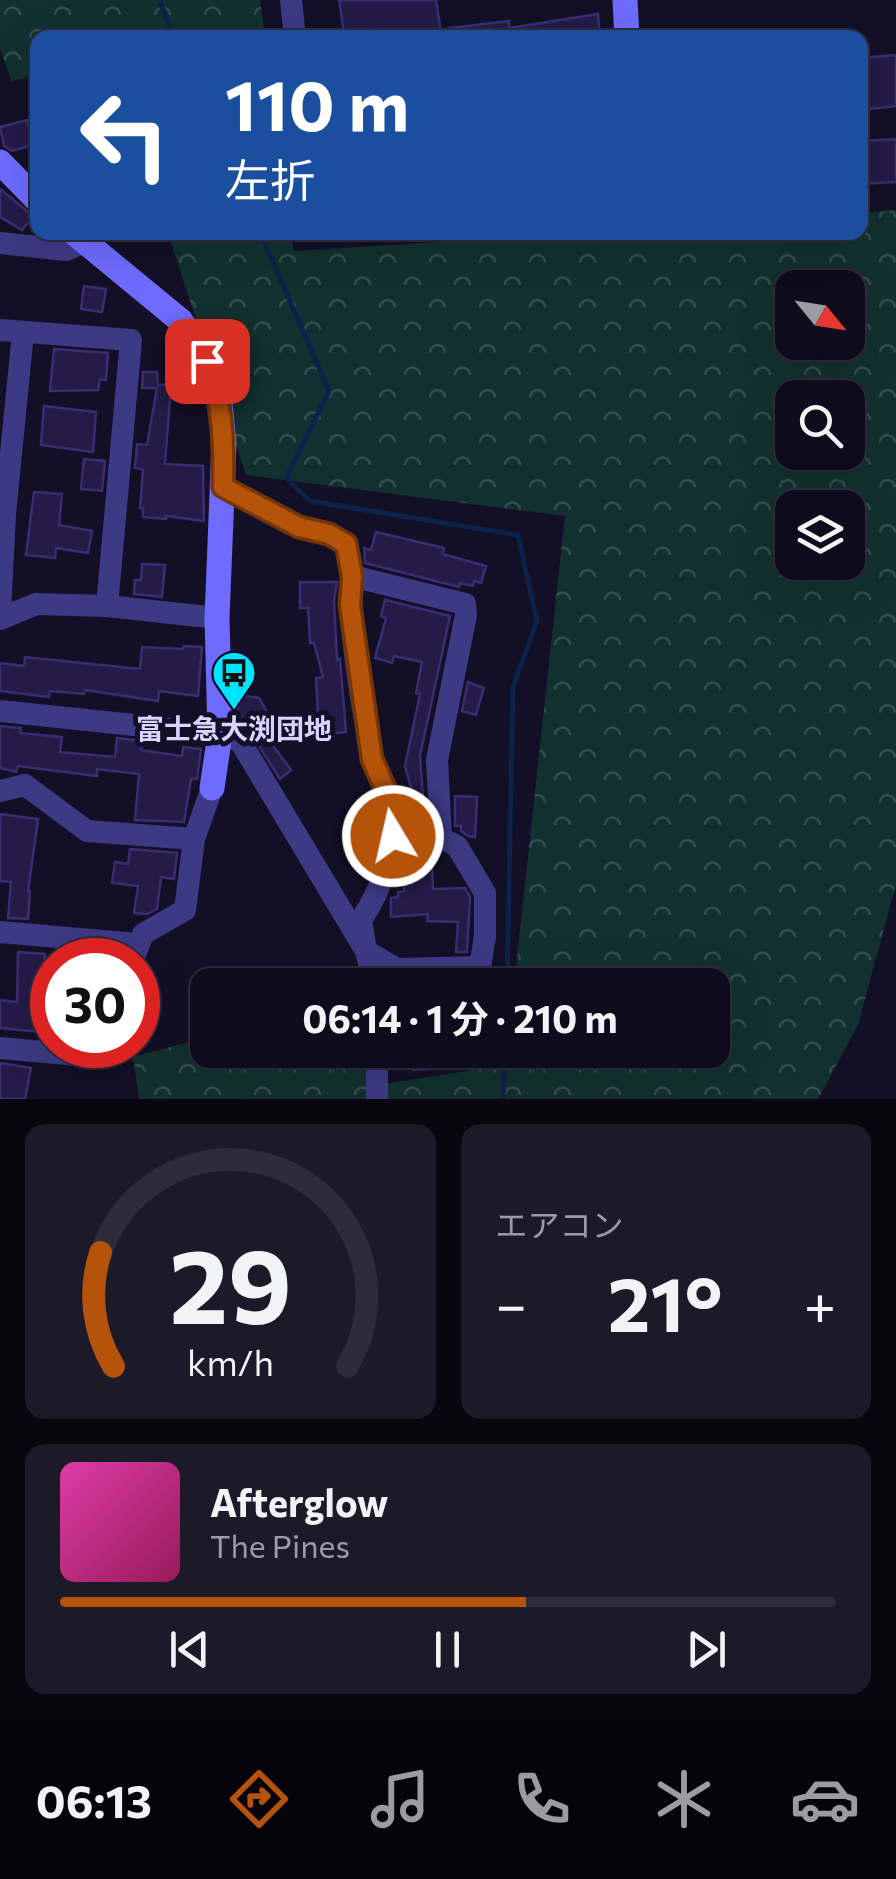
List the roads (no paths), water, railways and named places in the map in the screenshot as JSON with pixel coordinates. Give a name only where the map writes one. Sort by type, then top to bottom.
[{"type":"street","points":[[291,0],[294,30]]},
{"type":"street","points":[[625,0],[627,30]]},
{"type":"street","points":[[0,162],[30,193]]},
{"type":"street","points":[[0,243],[66,250],[77,240]]},
{"type":"street","points":[[81,240],[181,321],[207,361],[219,392],[224,429],[217,618],[220,734],[212,788],[194,839],[186,910],[142,938]]},
{"type":"street","points":[[108,606],[131,340],[11,331],[0,616],[36,604],[108,606],[217,618]]},
{"type":"street","points":[[223,487],[299,527],[329,534],[346,544],[352,576],[350,605],[372,759],[392,804],[393,836],[376,899],[360,920],[370,968]]},
{"type":"street","points":[[0,711],[220,734],[240,740],[366,951],[398,969],[480,967],[485,893],[457,846],[441,838],[438,760],[465,604],[352,576]]},
{"type":"street","points":[[0,791],[25,785],[86,830],[194,839]]},
{"type":"street","points":[[0,932],[40,938]]},
{"type":"street","points":[[0,1048],[30,1051]]},
{"type":"street","points":[[376,1068],[377,1099]]},
{"type":"waterway","points":[[159,0],[172,30]]},
{"type":"waterway","points":[[263,240],[329,391],[286,478],[310,501],[518,535],[537,621],[513,687],[507,968]]},
{"type":"waterway","points":[[503,1099],[504,1068]]},
{"type":"place","name":"富士急大渕団地","points":[[234,711]]}]
